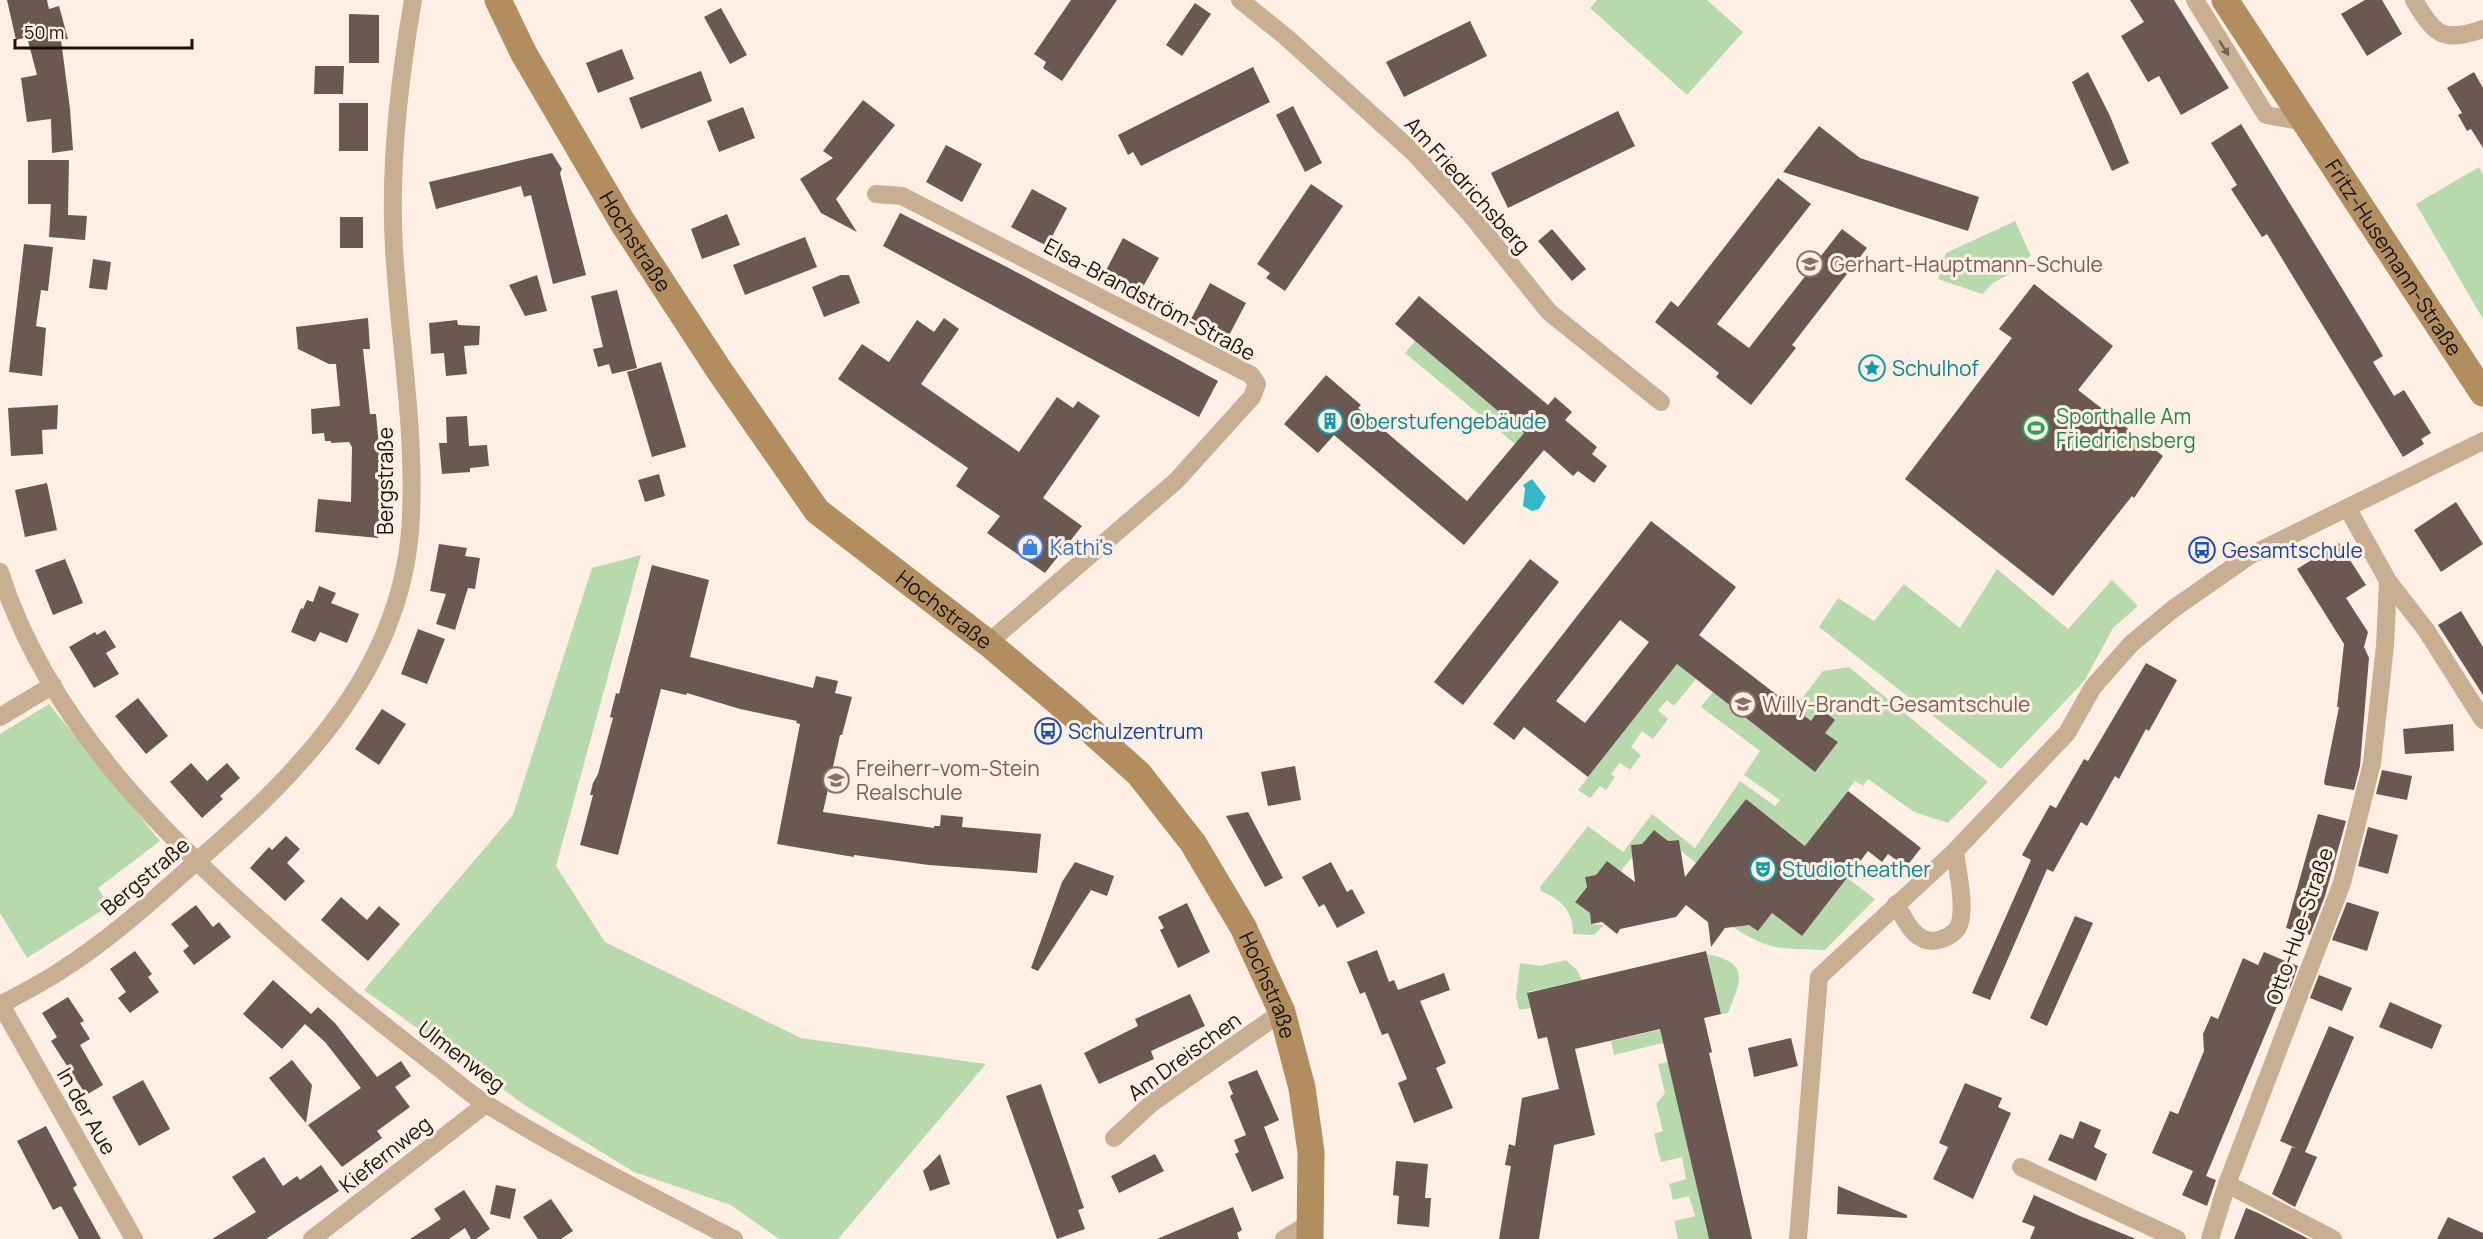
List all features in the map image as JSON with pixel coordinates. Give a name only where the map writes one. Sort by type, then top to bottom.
[{"type":"street","name":"Bergstraße","points":[[0,1004],[59,972],[117,930],[197,862],[296,771],[343,711],[367,671],[389,623],[403,576],[411,517],[411,460],[393,247],[393,169],[413,0]]},
{"type":"street","name":"Hochstraße","points":[[498,0],[524,54],[623,223],[719,370],[817,511],[988,643],[1080,720],[1139,774],[1193,843],[1238,918],[1282,1012],[1302,1088],[1311,1152],[1312,1230]]},
{"type":"street","name":"Am Friedrichsberg","points":[[1240,0],[1286,37],[1413,152],[1471,215],[1549,312],[1660,402]]},
{"type":"street","points":[[2414,0],[2430,27],[2440,34],[2451,37],[2483,29]]},
{"type":"street","name":"Fritz-Husemann-Straße","points":[[2207,3],[2248,86],[2266,115],[2305,122]]},
{"type":"street","name":"Fritz-Husemann-Straße","points":[[2207,3],[2305,122],[2483,393]]},
{"type":"street","name":"Elsa-Brandström-Straße","points":[[876,194],[902,196],[1251,375],[1257,384],[1252,397],[1176,482],[988,643]]},
{"type":"street","points":[[1798,1239],[1819,977],[1955,851],[2067,733],[2093,687],[2131,644],[2173,609],[2248,556],[2483,441]]},
{"type":"street","points":[[2348,509],[2388,581],[2426,630],[2483,720]]},
{"type":"street","name":"Ulmenweg","points":[[0,572],[30,644],[78,725],[122,780],[197,862],[359,1006],[486,1104],[635,1188],[734,1239]]},
{"type":"street","name":"Otto-Hue-Straße","points":[[2210,1239],[2227,1184],[2342,883],[2372,763],[2385,646],[2388,581]]},
{"type":"street","points":[[0,717],[53,686]]},
{"type":"street","points":[[1896,904],[1907,925],[1924,940],[1934,942],[1953,933],[1959,926],[1962,911],[1955,851]]},
{"type":"street","name":"In der Aue","points":[[0,1004],[134,1239]]},
{"type":"street","name":"Am Dreischen","points":[[1114,1138],[1153,1102],[1282,1012]]},
{"type":"street","name":"Kiefernweg","points":[[312,1239],[486,1104]]},
{"type":"street","points":[[2021,1167],[2177,1239]]},
{"type":"street","points":[[2227,1184],[2333,1239]]},
{"type":"street","points":[[1284,1239],[1312,1230]]},
{"type":"green space","points":[[1597,0],[1707,0],[1743,32],[1687,95],[1590,8]]},
{"type":"green space","points":[[2479,167],[2483,175],[2483,319],[2416,204]]},
{"type":"green space","points":[[2015,221],[2031,256],[2022,261],[2022,267],[1993,283],[1982,294],[1938,279],[1946,253]]},
{"type":"green space","points":[[1415,341],[1524,433],[1515,444],[1405,353]]},
{"type":"green space","points":[[641,555],[556,866],[605,942],[801,1038],[986,1064],[838,1239],[779,1239],[731,1205],[634,1172],[526,1106],[364,990],[513,815],[592,568]]},
{"type":"green space","points":[[1997,569],[2068,629],[2112,580],[2138,606],[2113,628],[2085,680],[2001,769],[1819,627],[1838,598],[1874,621],[1904,584],[1960,628]]},
{"type":"green space","points":[[1677,664],[1696,679],[1674,706],[1667,700],[1658,710],[1668,719],[1653,739],[1642,731],[1631,747],[1641,755],[1630,770],[1620,763],[1611,774],[1615,777],[1606,790],[1600,786],[1590,798],[1578,790]]},
{"type":"green space","points":[[1849,667],[1988,782],[1948,823],[1914,812],[1868,779],[1863,786],[1855,781],[1806,846],[1746,799],[1696,863],[1681,851],[1679,840],[1668,841],[1654,830],[1642,844],[1631,845],[1633,856],[1621,871],[1607,861],[1596,875],[1585,877],[1587,887],[1575,901],[1590,913],[1591,924],[1604,925],[1594,935],[1573,934],[1571,919],[1565,907],[1555,898],[1541,891],[1540,887],[1588,826],[1623,852],[1652,814],[1695,848],[1740,781],[1775,806],[1780,800],[1744,775],[1760,751],[1701,707],[1713,692],[1815,771],[1838,742],[1825,733],[1820,709],[1811,721],[1794,709],[1823,671]]},
{"type":"green space","points":[[49,704],[160,841],[98,888],[109,906],[27,958],[0,913],[0,734]]},
{"type":"green space","points":[[1847,878],[1875,899],[1825,950],[1767,945],[1733,927],[1735,914],[1758,931],[1772,913],[1802,936]]},
{"type":"green space","points":[[1707,954],[1731,962],[1739,974],[1739,982],[1728,1013],[1721,1014]]},
{"type":"green space","points":[[1566,960],[1577,970],[1582,980],[1528,992],[1531,1008],[1519,1010],[1516,996],[1520,963],[1540,966]]},
{"type":"green space","points":[[1684,1024],[1687,1037],[1614,1055],[1611,1041]]},
{"type":"green space","points":[[1668,1062],[1709,1239],[1678,1239],[1674,1221],[1695,1216],[1689,1196],[1673,1200],[1669,1184],[1686,1179],[1682,1157],[1661,1162],[1654,1134],[1663,1131],[1656,1104],[1665,1093],[1658,1064]]},
{"type":"water","points":[[1532,479],[1546,497],[1539,509],[1532,511],[1523,506],[1525,489],[1523,485]]},
{"type":"building","points":[[7,0],[47,0],[49,9],[59,6],[68,39],[61,40],[73,150],[52,153],[51,119],[27,122],[21,78],[37,75],[27,37],[16,40]]},
{"type":"building","points":[[1071,0],[1117,0],[1062,81],[1043,68],[1046,62],[1034,54]]},
{"type":"building","points":[[2130,0],[2174,0],[2229,88],[2181,115],[2159,76],[2148,82],[2121,36],[2144,22]]},
{"type":"building","points":[[2365,0],[2382,0],[2402,34],[2367,56],[2341,14]]},
{"type":"building","points":[[1195,3],[1211,14],[1182,56],[1166,45]]},
{"type":"building","points":[[721,8],[747,55],[730,64],[704,17]]},
{"type":"building","points":[[349,14],[379,15],[379,63],[349,63]]},
{"type":"building","points":[[1470,21],[1487,56],[1404,97],[1386,62]]},
{"type":"building","points":[[622,49],[634,79],[598,93],[586,63]]},
{"type":"building","points":[[315,66],[344,66],[343,94],[314,94]]},
{"type":"building","points":[[1253,67],[1270,102],[1141,166],[1133,152],[1128,155],[1118,135]]},
{"type":"building","points":[[701,71],[712,101],[641,129],[629,98]]},
{"type":"building","points":[[2088,72],[2110,116],[2129,163],[2112,171],[2072,82]]},
{"type":"building","points":[[2474,72],[2483,88],[2483,148],[2471,129],[2467,131],[2458,115],[2462,113],[2447,88]]},
{"type":"building","points":[[863,100],[895,125],[836,199],[857,232],[821,213],[800,179],[833,158],[823,151]]},
{"type":"building","points":[[339,103],[368,103],[368,151],[339,151]]},
{"type":"building","points":[[1293,106],[1322,163],[1305,172],[1276,115]]},
{"type":"building","points":[[743,107],[755,138],[719,152],[707,121]]},
{"type":"building","points":[[1618,111],[1635,146],[1508,208],[1491,173]]},
{"type":"building","points":[[2241,124],[2383,356],[2373,362],[2394,396],[2404,390],[2431,433],[2421,439],[2424,444],[2403,457],[2267,234],[2262,237],[2231,189],[2237,185],[2211,143]]},
{"type":"building","points":[[1819,126],[1860,158],[1979,197],[1968,231],[1783,172]]},
{"type":"building","points":[[946,145],[982,164],[962,202],[926,182]]},
{"type":"building","points":[[552,153],[562,169],[560,173],[586,275],[553,284],[531,195],[524,197],[521,186],[436,209],[429,182]]},
{"type":"building","points":[[28,160],[69,160],[68,215],[87,216],[85,240],[49,237],[51,204],[28,204]]},
{"type":"building","points":[[1778,178],[1811,204],[1717,324],[1749,348],[1842,229],[1867,248],[1792,345],[1796,348],[1751,405],[1716,377],[1719,373],[1655,322],[1671,301],[1678,307]]},
{"type":"building","points":[[1311,184],[1343,206],[1285,291],[1266,278],[1270,273],[1257,264]]},
{"type":"building","points":[[1032,189],[1067,208],[1047,246],[1011,227]]},
{"type":"building","points":[[900,213],[1007,267],[1218,381],[1199,417],[883,246]]},
{"type":"building","points":[[727,214],[740,245],[702,259],[691,229]]},
{"type":"building","points":[[340,217],[363,217],[363,248],[340,248]]},
{"type":"building","points":[[1552,229],[1586,269],[1572,281],[1538,241]]},
{"type":"building","points":[[805,237],[817,267],[745,295],[733,265]]},
{"type":"building","points":[[1123,238],[1159,258],[1138,296],[1103,276]]},
{"type":"building","points":[[24,244],[53,247],[48,291],[41,290],[36,326],[46,328],[42,376],[9,372]]},
{"type":"building","points":[[93,259],[111,262],[107,290],[89,288]]},
{"type":"building","points":[[537,275],[547,311],[525,316],[509,285]]},
{"type":"building","points":[[841,275],[849,275],[860,303],[824,317],[812,287]]},
{"type":"building","points":[[1210,283],[1246,303],[1226,341],[1190,321]]},
{"type":"building","name":"Sporthalle Am Friedrichsberg","points":[[2034,284],[2113,346],[2078,390],[2163,456],[2134,498],[2132,496],[2053,596],[1905,479],[2012,338],[1999,329]]},
{"type":"building","points":[[617,290],[637,368],[612,374],[609,364],[598,367],[593,349],[603,347],[591,296]]},
{"type":"building","name":"Oberstufengebäude","points":[[1419,296],[1548,405],[1555,397],[1572,412],[1565,420],[1597,447],[1592,454],[1607,466],[1594,483],[1578,471],[1573,476],[1544,450],[1464,545],[1334,435],[1318,453],[1284,424],[1326,375],[1361,405],[1358,408],[1467,501],[1524,433],[1395,324]]},
{"type":"building","points":[[368,318],[370,349],[363,349],[370,414],[376,414],[380,458],[381,499],[378,538],[315,532],[318,499],[351,502],[352,447],[349,442],[325,441],[324,433],[312,434],[311,409],[340,406],[336,364],[329,364],[298,349],[296,327]]},
{"type":"building","points":[[944,318],[959,329],[921,384],[1019,452],[1057,397],[1073,408],[1078,401],[1100,416],[1043,498],[1082,526],[1045,573],[987,533],[1000,516],[956,486],[968,468],[838,379],[862,344],[889,362],[917,320],[934,332]]},
{"type":"building","points":[[457,320],[458,325],[480,326],[479,345],[464,346],[467,374],[446,376],[444,353],[431,354],[429,323]]},
{"type":"building","points":[[661,362],[686,447],[652,457],[627,372]]},
{"type":"building","points":[[58,405],[57,429],[42,430],[43,454],[11,456],[8,408]]},
{"type":"building","points":[[467,416],[469,446],[487,445],[489,466],[470,468],[470,472],[442,474],[439,443],[447,443],[446,417]]},
{"type":"building","points":[[659,474],[665,496],[645,502],[638,480]]},
{"type":"building","points":[[47,483],[57,530],[25,537],[15,490]]},
{"type":"building","points":[[2456,502],[2483,544],[2441,572],[2414,530]]},
{"type":"building","points":[[1651,521],[1736,587],[1699,635],[1811,721],[1820,708],[1835,720],[1825,733],[1838,742],[1815,772],[1677,664],[1588,777],[1524,727],[1514,740],[1493,724]],"holes":[[[1620,620],[1649,642],[1585,723],[1556,701]]]},
{"type":"building","points":[[2339,543],[2366,585],[2346,598],[2368,632],[2364,647],[2369,658],[2360,766],[2354,790],[2325,785],[2324,782],[2339,707],[2337,707],[2344,644],[2297,569]]},
{"type":"building","points":[[439,544],[467,548],[465,556],[480,558],[475,589],[468,588],[455,630],[436,624],[446,594],[430,591]]},
{"type":"building","points":[[65,559],[83,603],[53,615],[35,570]]},
{"type":"building","points":[[1530,559],[1559,582],[1463,705],[1434,682]]},
{"type":"building","points":[[652,565],[709,580],[690,657],[813,688],[816,676],[838,681],[835,693],[852,697],[842,735],[840,735],[823,812],[934,828],[934,826],[940,826],[941,815],[963,817],[962,827],[1041,834],[1037,873],[929,865],[854,855],[854,857],[777,844],[800,724],[796,723],[797,721],[740,709],[687,693],[686,695],[661,689],[618,855],[580,845],[593,795],[590,795],[593,783],[598,774],[613,718],[610,717],[616,693],[619,694]]},
{"type":"building","points":[[319,586],[336,593],[331,603],[359,614],[347,643],[320,632],[315,642],[291,632],[301,608],[303,609],[307,600],[313,602]]},
{"type":"building","points":[[2461,611],[2483,647],[2483,695],[2438,625]]},
{"type":"building","points":[[418,629],[445,639],[427,684],[401,674]]},
{"type":"building","points":[[105,630],[116,647],[106,653],[119,674],[94,688],[69,647],[95,632],[97,635]]},
{"type":"building","points":[[2146,663],[2177,680],[2149,731],[2146,729],[2119,779],[2115,776],[2087,826],[2081,822],[2053,872],[2047,869],[1990,1000],[1972,993],[2031,860],[2022,855],[2050,805],[2056,808],[2084,759],[2088,761]]},
{"type":"building","points":[[138,698],[168,736],[146,754],[115,716]]},
{"type":"building","points":[[382,709],[406,724],[379,765],[355,749]]},
{"type":"building","points":[[2453,724],[2454,751],[2405,754],[2403,729]]},
{"type":"building","points":[[191,763],[207,781],[227,763],[240,778],[220,796],[223,799],[202,818],[170,782]]},
{"type":"building","points":[[1295,766],[1301,800],[1268,806],[1261,772]]},
{"type":"building","points":[[2382,770],[2412,776],[2407,800],[2376,794]]},
{"type":"building","points":[[1848,791],[1921,848],[1906,867],[1888,854],[1882,862],[1868,851],[1802,936],[1772,913],[1758,931],[1749,925],[1725,928],[1711,947],[1708,922],[1686,905],[1676,917],[1620,929],[1617,934],[1602,922],[1591,924],[1590,913],[1575,902],[1587,887],[1585,877],[1596,875],[1607,861],[1635,882],[1631,845],[1642,844],[1654,830],[1668,841],[1679,840],[1685,877],[1746,799],[1805,846]]},
{"type":"building","points":[[1248,812],[1283,878],[1265,887],[1226,816]]},
{"type":"building","points":[[2318,814],[2346,821],[2325,896],[2310,935],[2286,928]]},
{"type":"building","points":[[2368,827],[2398,835],[2388,874],[2358,866]]},
{"type":"building","points":[[286,836],[300,849],[287,863],[305,881],[285,901],[250,868],[269,847],[272,850]]},
{"type":"building","points":[[1075,862],[1114,876],[1107,896],[1091,890],[1038,971],[1031,968],[1062,882]]},
{"type":"building","points":[[1331,862],[1347,892],[1352,889],[1365,913],[1337,928],[1324,904],[1319,907],[1302,877]]},
{"type":"building","points":[[341,897],[367,920],[379,906],[400,924],[368,961],[321,920]]},
{"type":"building","points":[[2347,902],[2379,912],[2367,951],[2332,940]]},
{"type":"building","points":[[1187,903],[1210,952],[1178,968],[1160,930],[1164,928],[1158,917]]},
{"type":"building","points":[[196,905],[213,927],[219,922],[231,937],[194,965],[183,951],[189,946],[171,924]]},
{"type":"building","points":[[2075,916],[2093,923],[2047,1026],[2030,1018]]},
{"type":"building","points":[[1377,950],[1389,982],[1394,980],[1398,990],[1444,973],[1450,990],[1420,1001],[1446,1063],[1436,1068],[1453,1108],[1414,1123],[1398,1083],[1407,1079],[1388,1033],[1382,1035],[1365,992],[1360,994],[1347,962]]},
{"type":"building","points":[[135,951],[152,974],[148,977],[159,992],[130,1013],[118,998],[126,992],[110,969]]},
{"type":"building","points":[[1706,951],[1721,1014],[1704,1018],[1712,1052],[1709,1053],[1752,1239],[1709,1239],[1660,1029],[1575,1049],[1595,1135],[1554,1145],[1539,1239],[1499,1239],[1511,1166],[1505,1165],[1509,1144],[1515,1146],[1522,1098],[1559,1089],[1547,1037],[1538,1039],[1527,993]]},
{"type":"building","points":[[2264,952],[2298,966],[2290,989],[2285,987],[2206,1176],[2216,1180],[2207,1206],[2182,1195],[2193,1171],[2152,1153],[2170,1111],[2178,1114],[2204,1051],[2203,1034],[2211,1016],[2218,1019],[2243,958],[2258,965]]},
{"type":"building","points":[[2319,975],[2352,988],[2342,1011],[2310,998]]},
{"type":"building","points":[[273,980],[311,1014],[318,1007],[335,1023],[377,1077],[401,1061],[411,1076],[395,1087],[410,1107],[377,1131],[382,1138],[342,1167],[308,1125],[361,1088],[325,1042],[305,1024],[282,1049],[243,1014]]},
{"type":"building","points":[[1190,994],[1205,1026],[1151,1051],[1154,1059],[1099,1084],[1084,1053],[1138,1026],[1135,1019]]},
{"type":"building","points":[[68,997],[84,1021],[80,1023],[90,1039],[80,1045],[103,1085],[86,1095],[51,1041],[57,1037],[42,1013]]},
{"type":"building","points":[[2390,1002],[2442,1025],[2432,1049],[2379,1027]]},
{"type":"building","points":[[2329,1026],[2354,1037],[2305,1152],[2317,1157],[2295,1207],[2272,1194],[2292,1147],[2298,1149],[2280,1141]]},
{"type":"building","points":[[1791,1038],[1798,1066],[1754,1077],[1748,1048]]},
{"type":"building","points":[[292,1060],[312,1085],[306,1123],[269,1078]]},
{"type":"building","points":[[1257,1070],[1279,1120],[1264,1127],[1284,1178],[1252,1192],[1235,1154],[1239,1152],[1234,1140],[1246,1135],[1230,1096],[1233,1094],[1228,1082]]},
{"type":"building","points":[[143,1080],[170,1129],[139,1146],[112,1097]]},
{"type":"building","points":[[1965,1083],[2002,1098],[1998,1107],[2011,1113],[1973,1199],[1933,1179],[1948,1147],[1939,1143]]},
{"type":"building","points":[[1041,1084],[1084,1208],[1078,1210],[1085,1229],[1057,1239],[1006,1096]]},
{"type":"building","points":[[2080,1121],[2101,1130],[2094,1147],[2107,1154],[2096,1181],[2048,1160],[2060,1134],[2073,1139]]},
{"type":"building","points":[[46,1126],[77,1185],[73,1188],[101,1239],[79,1239],[61,1206],[53,1210],[17,1141]]},
{"type":"building","points":[[940,1154],[950,1184],[930,1191],[923,1171]]},
{"type":"building","points":[[1155,1154],[1164,1171],[1119,1193],[1111,1176]]},
{"type":"building","points":[[264,1157],[283,1186],[297,1176],[300,1180],[321,1165],[339,1191],[266,1239],[212,1239],[256,1212],[232,1177]]},
{"type":"building","points":[[1396,1161],[1428,1164],[1425,1198],[1431,1198],[1429,1227],[1397,1224],[1399,1196],[1393,1195]]},
{"type":"building","points":[[496,1185],[516,1189],[510,1219],[490,1214]]},
{"type":"building","points":[[1838,1186],[1907,1215],[1907,1218],[1837,1214]]},
{"type":"building","points":[[464,1190],[490,1229],[476,1239],[471,1239],[465,1228],[449,1239],[410,1239],[441,1219],[434,1209]]},
{"type":"building","points":[[2034,1195],[2136,1239],[2030,1239],[2035,1227],[2022,1222]]},
{"type":"building","points":[[551,1199],[573,1231],[561,1239],[538,1239],[523,1217]]},
{"type":"building","points":[[1233,1207],[1242,1230],[1237,1233],[1239,1239],[1157,1239]]},
{"type":"building","points":[[2246,1208],[2258,1213],[2309,1239],[2234,1239]]},
{"type":"building","points":[[2448,1217],[2483,1233],[2483,1239],[2437,1239]]},
{"type":"place","name":"Gerhart-Hauptmann-Schule","points":[[1810,264]]},
{"type":"place","name":"Schulhof","points":[[1872,368]]},
{"type":"place","name":"Oberstufengebäude","points":[[1330,421]]},
{"type":"place","name":"Sporthalle Am Friedrichsberg","points":[[2036,428]]},
{"type":"place","name":"Kathi's","points":[[1030,547]]},
{"type":"place","name":"Gesamtschule","points":[[2202,550]]},
{"type":"place","name":"Willy-Brandt-Gesamtschule","points":[[1743,704]]},
{"type":"place","name":"Schulzentrum","points":[[1048,731]]},
{"type":"place","name":"Freiherr-vom-Stein Realschule","points":[[836,780]]},
{"type":"place","name":"Studiotheather","points":[[1763,869]]}]
